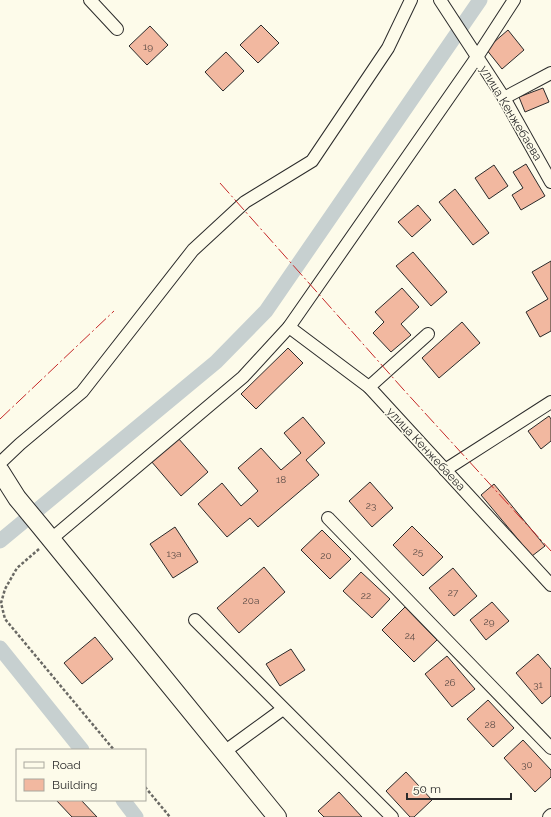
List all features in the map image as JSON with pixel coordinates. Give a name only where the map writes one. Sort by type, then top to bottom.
[{"type":"main road","points":[[0,471],[17,498],[277,817]]},
{"type":"street","points":[[90,0],[117,29]]},
{"type":"street","points":[[0,463],[20,444],[82,392],[193,250],[245,202],[312,161],[388,48],[411,0]]},
{"type":"street","name":"улица Кенжебаева","points":[[440,0],[504,98],[551,182]]},
{"type":"street","points":[[46,534],[243,377],[289,327],[477,57],[514,0]]},
{"type":"street","points":[[504,98],[551,73]]},
{"type":"street","name":"улица Кенжебаева","points":[[289,327],[369,387],[551,585]]},
{"type":"street","points":[[369,387],[428,334]]},
{"type":"street","points":[[445,470],[551,402]]},
{"type":"street","points":[[328,518],[551,748]]},
{"type":"street","points":[[195,620],[392,817]]},
{"type":"street","points":[[224,752],[283,709]]},
{"type":"path","points":[[46,534],[17,568],[5,588],[1,603],[5,619],[113,749]]},
{"type":"path","points":[[146,788],[170,817]]},
{"type":"building","points":[[261,25],[279,43],[258,63],[240,45]]},
{"type":"building","points":[[150,26],[168,45],[147,65],[129,46]]},
{"type":"building","points":[[508,30],[524,50],[502,69],[486,49]]},
{"type":"building","points":[[226,52],[244,71],[223,91],[205,72]]},
{"type":"building","points":[[543,88],[549,102],[525,112],[519,97]]},
{"type":"building","points":[[526,164],[545,196],[521,210],[512,195],[523,188],[513,172]]},
{"type":"building","points":[[494,165],[508,186],[489,199],[475,178]]},
{"type":"building","points":[[455,189],[489,233],[473,245],[439,202]]},
{"type":"building","points":[[418,205],[431,220],[412,237],[398,222]]},
{"type":"building","points":[[413,252],[447,292],[431,306],[396,266]]},
{"type":"building","points":[[551,261],[551,331],[540,337],[526,312],[548,299],[532,272]]},
{"type":"building","points":[[402,288],[419,307],[401,324],[411,335],[391,352],[373,333],[384,322],[375,312]]},
{"type":"building","points":[[462,322],[480,343],[439,378],[422,358]]},
{"type":"building","points":[[288,348],[303,363],[256,409],[241,394]]},
{"type":"building","points":[[549,416],[551,419],[551,441],[541,449],[528,431]]},
{"type":"building","points":[[303,417],[325,443],[306,460],[319,475],[258,527],[250,518],[227,537],[198,504],[222,483],[241,506],[258,491],[238,468],[261,448],[281,470],[301,453],[284,433]]},
{"type":"building","points":[[178,438],[208,472],[181,496],[151,461]]},
{"type":"building","points":[[370,482],[393,508],[372,527],[349,501]]},
{"type":"building","points":[[494,484],[545,546],[532,556],[481,495]]},
{"type":"building","points":[[412,526],[443,557],[423,576],[393,545]]},
{"type":"building","points":[[175,527],[198,562],[173,578],[150,544]]},
{"type":"building","points":[[322,530],[351,559],[330,579],[301,550]]},
{"type":"building","points":[[264,567],[285,592],[239,633],[217,608]]},
{"type":"building","points":[[453,568],[477,596],[454,616],[429,588]]},
{"type":"building","points":[[361,572],[390,599],[372,618],[343,591]]},
{"type":"building","points":[[492,602],[509,621],[486,640],[470,620]]},
{"type":"building","points":[[405,607],[437,640],[414,662],[382,630]]},
{"type":"building","points":[[95,637],[113,659],[82,684],[64,663]]},
{"type":"building","points":[[291,649],[305,670],[280,686],[266,664]]},
{"type":"building","points":[[538,654],[551,669],[551,696],[542,704],[516,673]]},
{"type":"building","points":[[447,656],[475,689],[452,707],[425,674]]},
{"type":"building","points":[[488,700],[514,728],[493,747],[467,719]]},
{"type":"building","points":[[523,740],[551,770],[551,777],[535,792],[504,758]]},
{"type":"building","points":[[406,772],[432,800],[414,817],[410,817],[386,791]]},
{"type":"building","points":[[339,792],[362,817],[324,817],[318,811]]},
{"type":"building","points":[[57,801],[82,801],[97,817],[72,817]]},
{"type":"waterway","points":[[0,541],[216,362],[266,311],[480,0]]},
{"type":"waterway","points":[[0,648],[81,749]]},
{"type":"waterway","points":[[124,801],[136,817]]},
{"type":"power","points":[[220,183],[403,389],[551,551]]},
{"type":"power","points":[[0,419],[114,311]]}]
